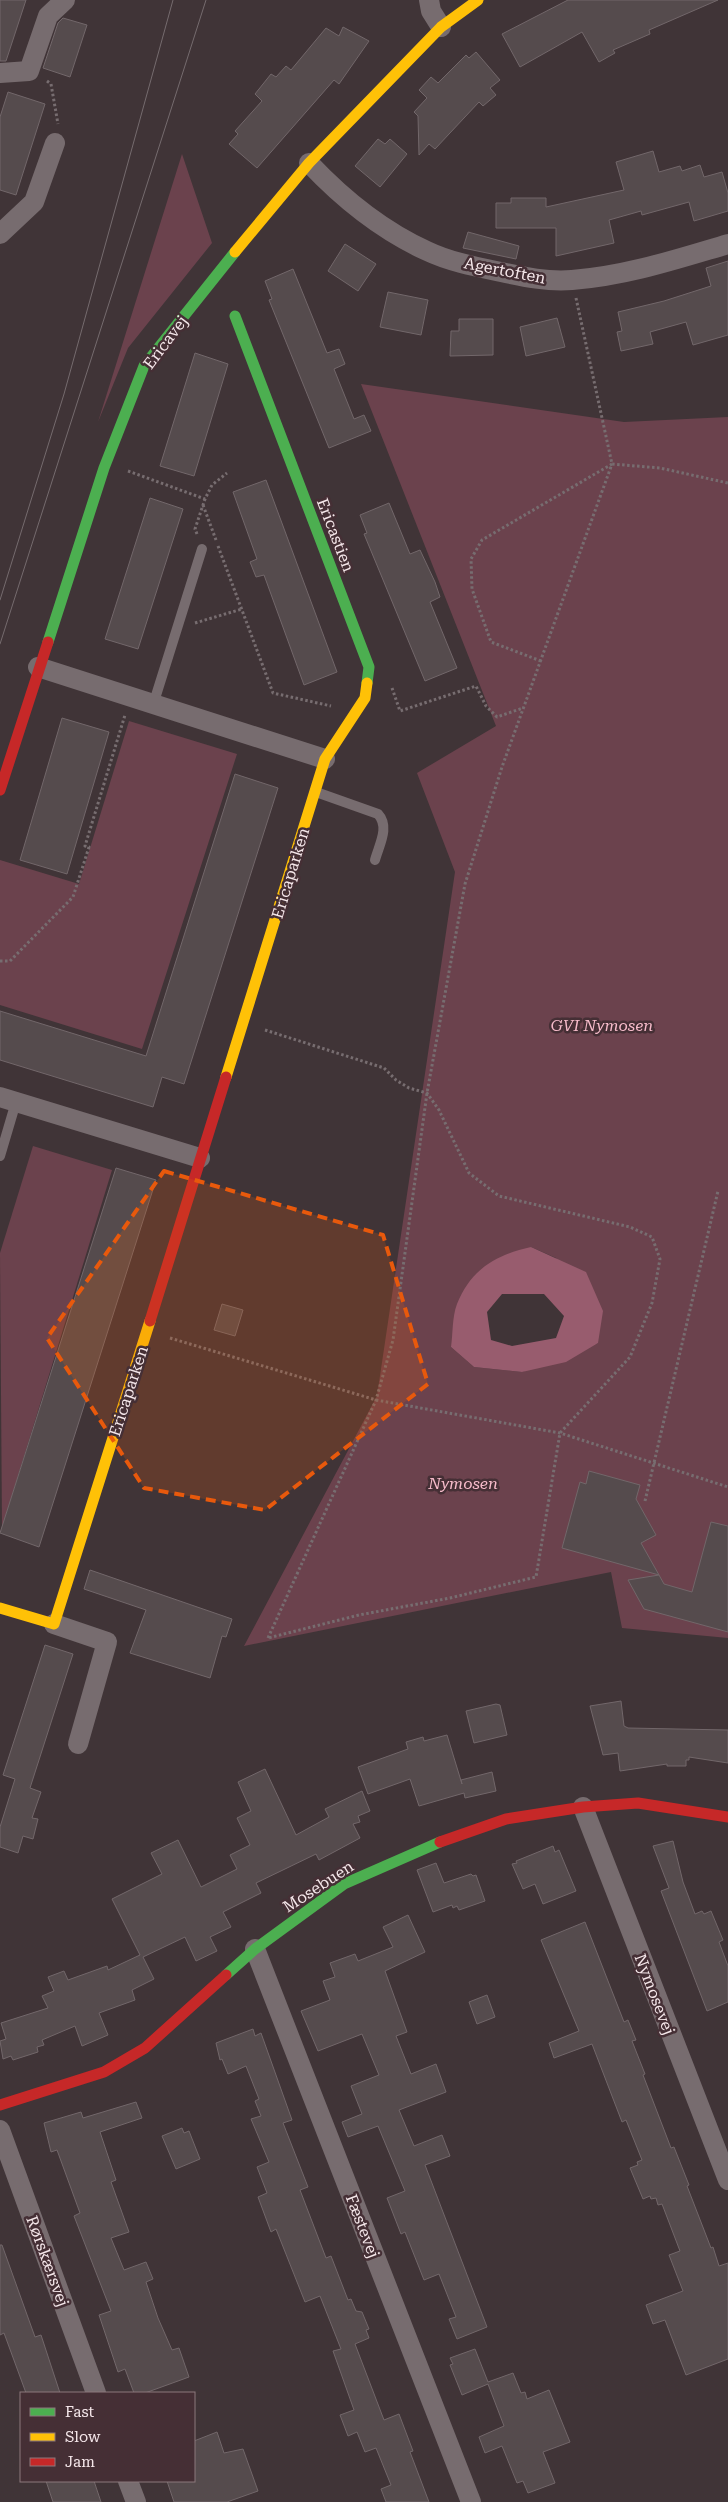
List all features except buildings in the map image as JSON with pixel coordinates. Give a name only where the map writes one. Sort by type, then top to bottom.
[{"type":"street","points":[[0,73],[29,71],[48,16],[65,0]]},
{"type":"street","points":[[429,0],[431,11],[441,27]]},
{"type":"street","name":"Ericavej","points":[[0,790],[38,667],[106,464],[144,366],[309,163],[441,27],[478,0]]},
{"type":"street","points":[[0,234],[34,202],[55,143]]},
{"type":"street","name":"Agertoften","points":[[309,163],[324,179],[382,225],[428,252],[480,268],[528,278],[572,280],[657,265],[728,244]]},
{"type":"street","name":"Ericastien","points":[[235,316],[369,667],[365,698],[325,759]]},
{"type":"street","points":[[38,667],[325,759]]},
{"type":"street","name":"Ericaparken","points":[[54,1624],[148,1332],[200,1158],[325,759]]},
{"type":"street","points":[[8,1099],[200,1158]]},
{"type":"street","points":[[0,1608],[108,1642],[78,1744]]},
{"type":"street","name":"Mosebuen","points":[[0,2105],[104,2072],[146,2048],[255,1949],[344,1884],[421,1848],[506,1819],[583,1807],[638,1803],[728,1817]]},
{"type":"street","name":"Nymosevej","points":[[583,1807],[728,2180]]},
{"type":"street","name":"Fæstevej","points":[[255,1949],[471,2502]]},
{"type":"street","name":"Rørskærsvej","points":[[0,2130],[96,2392]]},
{"type":"street","points":[[128,2482],[136,2502]]},
{"type":"lane","points":[[154,705],[202,549]]},
{"type":"lane","points":[[315,792],[378,814],[382,819],[384,829],[375,860]]},
{"type":"lane","points":[[0,1156],[8,1099]]},
{"type":"path","points":[[29,71],[51,84],[59,130],[55,143]]},
{"type":"path","points":[[243,1023],[384,1068],[396,1080],[409,1088],[426,1093],[438,1110],[469,1173],[499,1196],[630,1227],[652,1237],[660,1259],[652,1303],[630,1357],[560,1433],[536,1577],[450,1598],[359,1615],[268,1638],[376,1400],[393,1340],[426,1093],[465,884],[524,708],[612,464],[572,280]]},
{"type":"path","points":[[106,464],[205,499]]},
{"type":"path","points":[[541,661],[491,642],[472,589],[471,560],[482,540],[612,464],[660,468],[728,483]]},
{"type":"path","points":[[202,549],[195,529],[212,485],[227,472]]},
{"type":"path","points":[[203,505],[273,693],[356,712]]},
{"type":"path","points":[[177,629],[242,610]]},
{"type":"path","points":[[392,686],[400,711],[476,686],[486,706],[497,717],[524,708]]},
{"type":"path","points":[[0,961],[10,961],[73,897],[89,847],[84,846],[130,698]]},
{"type":"path","points":[[645,1501],[718,1191]]},
{"type":"path","points":[[148,1332],[376,1400],[560,1433],[728,1487]]},
{"type":"highlighted area","points":[[164,1171],[383,1235],[428,1384],[265,1510],[144,1488],[47,1338]]},
{"type":"green space","points":[[182,154],[212,243],[128,348],[98,422]]},
{"type":"green space","name":"Nymosen","points":[[361,384],[624,422],[728,417],[728,1638],[622,1628],[611,1572],[244,1646],[377,1396],[455,872],[417,773],[496,726]],"holes":[[[531,1247],[556,1258],[598,1343],[522,1372],[474,1367],[451,1347]]]},
{"type":"green space","points":[[129,721],[237,754],[142,1049],[0,1005],[0,860],[79,884]]},
{"type":"green space","points":[[33,1146],[112,1170],[2,1528],[0,1253]]},
{"type":"shaded area","points":[[531,1247],[586,1272],[603,1311],[598,1343],[566,1362],[522,1372],[474,1367],[451,1347],[455,1309],[463,1292],[477,1273],[496,1259]],"holes":[[[502,1294],[544,1294],[564,1316],[556,1338],[512,1346],[491,1340],[487,1312]]]},
{"type":"tram line","points":[[0,600],[64,394],[173,0]]},
{"type":"tram line","points":[[0,644],[206,0]]},
{"type":"traffic: fast","points":[[48,642],[104,468],[144,366],[235,252]]},
{"type":"traffic: fast","points":[[235,316],[369,667],[367,683]]},
{"type":"traffic: fast","points":[[226,1975],[255,1949],[344,1884],[440,1842]]},
{"type":"traffic: slow","points":[[235,252],[309,163],[441,27],[478,0]]},
{"type":"traffic: slow","points":[[226,1077],[325,759],[365,698],[367,683]]},
{"type":"traffic: slow","points":[[0,1608],[54,1624],[150,1321]]},
{"type":"traffic: jam","points":[[0,790],[48,642]]},
{"type":"traffic: jam","points":[[150,1321],[226,1077]]},
{"type":"traffic: jam","points":[[440,1842],[506,1819],[583,1807],[638,1803],[728,1817]]},
{"type":"traffic: jam","points":[[0,2105],[104,2072],[145,2048],[226,1975]]},
{"type":"park label","name":"GVI Nymosen","points":[[602,1025]]}]
